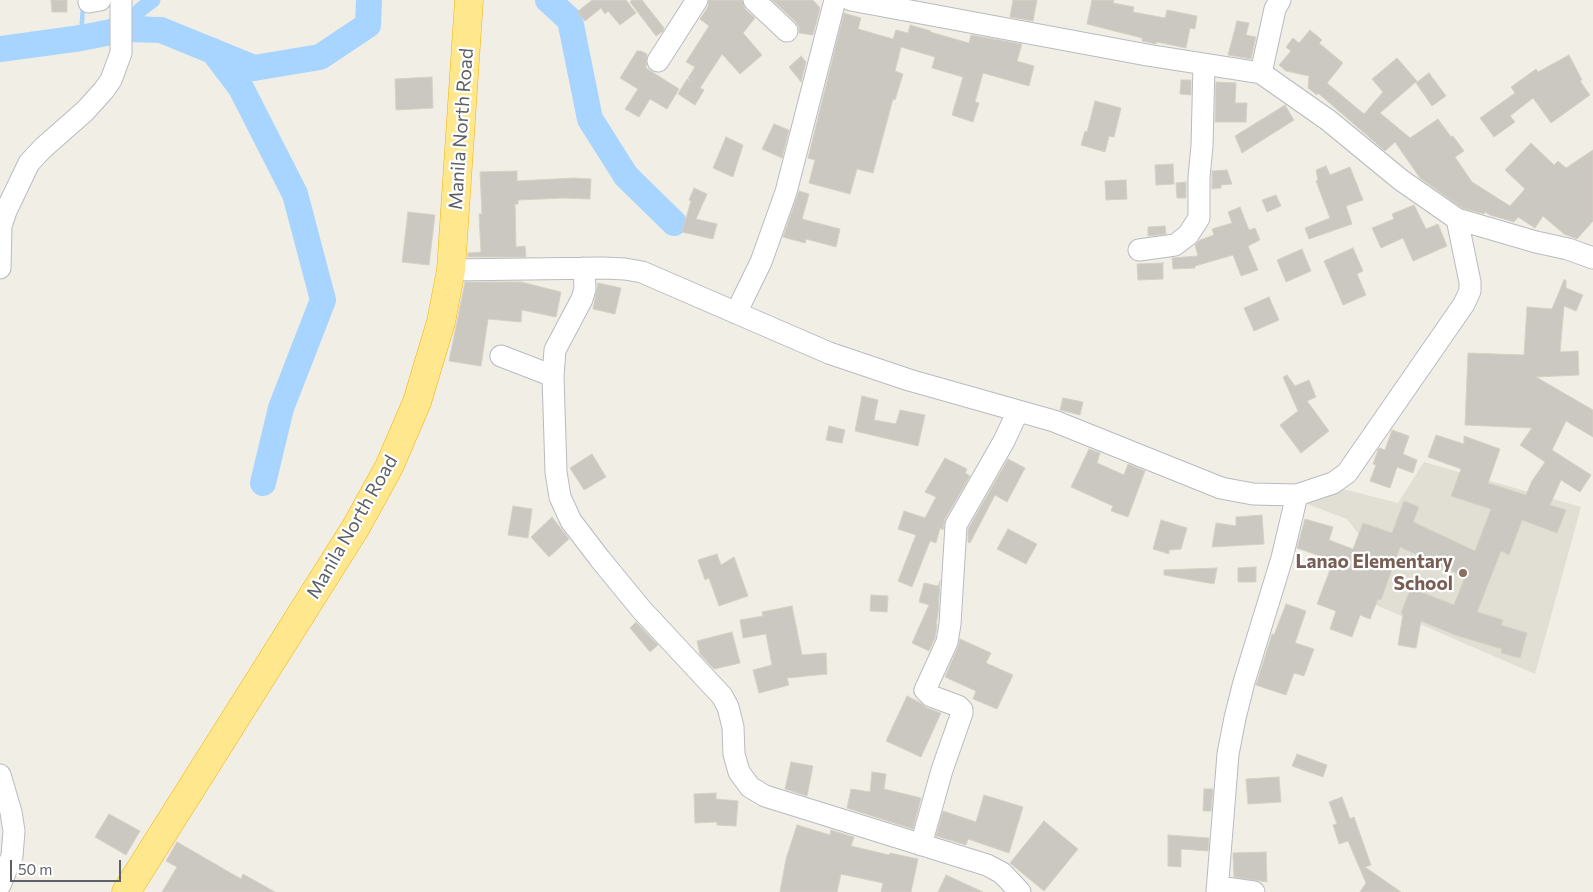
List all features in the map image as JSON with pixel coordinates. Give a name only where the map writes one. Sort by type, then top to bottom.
[{"type":"highway","name":"Manila North Road","points":[[126,892],[356,527],[390,467],[417,402],[441,322],[451,270],[469,0]]},
{"type":"street","points":[[0,268],[1,226],[6,211],[29,163],[85,111],[111,80],[122,53],[121,0]]},
{"type":"street","points":[[658,61],[697,0]]},
{"type":"street","points":[[754,0],[787,31]]},
{"type":"street","points":[[736,313],[761,262],[786,192],[835,0]]},
{"type":"street","points":[[851,0],[1261,73],[1328,120],[1402,180],[1457,219],[1536,242],[1568,249],[1593,258]]},
{"type":"street","points":[[1261,73],[1275,9],[1280,0]]},
{"type":"street","points":[[1139,250],[1175,245],[1188,235],[1199,218],[1204,64]]},
{"type":"street","points":[[451,270],[584,268],[625,269],[642,272],[847,359],[909,380],[1054,421],[1221,488],[1254,494],[1297,495],[1333,483],[1347,472],[1464,304],[1470,291],[1470,282],[1457,219]]},
{"type":"street","points":[[584,268],[585,290],[582,299],[555,350],[553,376],[556,472],[560,497],[571,521],[641,609],[722,696],[728,707],[733,727],[734,754],[739,772],[750,787],[765,796],[987,865],[1002,873],[1020,892]]},
{"type":"street","points":[[501,356],[553,376]]},
{"type":"street","points":[[921,845],[942,770],[962,713],[958,706],[931,696],[925,690],[947,642],[950,624],[956,525],[1004,441],[1018,411]]},
{"type":"street","points":[[1254,892],[1218,889],[1228,754],[1244,682],[1282,558],[1297,495]]},
{"type":"street","points":[[0,775],[11,812],[14,843],[12,856],[0,885]]},
{"type":"shaded area","name":"Lanao Elementary School","points":[[1424,462],[1581,507],[1535,674],[1353,595],[1371,550],[1347,519],[1307,504],[1335,487],[1398,503]]},
{"type":"building","points":[[51,0],[67,0],[67,12],[52,12]]},
{"type":"building","points":[[592,0],[626,0],[636,13],[620,25],[608,11],[605,14],[601,8],[585,21],[577,12]]},
{"type":"building","points":[[632,0],[642,0],[664,28],[663,31],[656,36],[630,2]]},
{"type":"building","points":[[709,0],[742,0],[745,9],[755,18],[743,33],[762,55],[740,74],[722,54],[700,88],[704,90],[695,105],[678,94],[687,79],[691,82],[688,78],[695,67],[686,62],[709,26],[700,19],[708,7]]},
{"type":"building","points":[[772,0],[813,0],[820,8],[813,35],[799,33],[799,27],[796,22]]},
{"type":"building","points":[[1013,0],[1037,0],[1033,21],[1010,17]]},
{"type":"building","points":[[1092,0],[1114,0],[1113,3],[1134,7],[1133,12],[1165,18],[1167,10],[1197,16],[1195,29],[1190,28],[1186,48],[1142,41],[1142,38],[1087,24]]},
{"type":"building","points":[[844,13],[861,18],[858,29],[893,39],[896,30],[908,33],[910,25],[969,43],[971,35],[1022,44],[1017,61],[1034,66],[1029,86],[983,73],[975,102],[979,103],[973,122],[952,115],[963,77],[932,68],[935,57],[901,47],[895,71],[903,74],[895,100],[893,99],[873,173],[857,169],[850,194],[809,183],[815,160],[808,158]]},
{"type":"building","points":[[1237,21],[1249,23],[1246,35],[1256,37],[1251,59],[1228,55]]},
{"type":"building","points":[[1310,30],[1322,40],[1319,43],[1343,63],[1327,83],[1364,114],[1383,92],[1372,79],[1397,58],[1417,81],[1380,113],[1410,138],[1438,119],[1464,151],[1455,157],[1472,182],[1510,206],[1525,189],[1505,170],[1531,143],[1554,165],[1558,161],[1566,168],[1593,150],[1593,221],[1577,239],[1564,234],[1543,216],[1535,228],[1518,217],[1514,222],[1485,212],[1484,214],[1462,208],[1420,178],[1395,142],[1385,151],[1318,93],[1317,95],[1308,88],[1309,76],[1286,71],[1279,65],[1291,51],[1286,47],[1293,38],[1299,43]]},
{"type":"building","points":[[637,51],[647,54],[646,68],[679,89],[667,109],[650,99],[639,117],[625,109],[638,89],[620,78]]},
{"type":"building","points":[[1569,55],[1582,80],[1580,81],[1590,95],[1551,123],[1533,98],[1510,116],[1515,122],[1494,137],[1480,118],[1515,93],[1511,87],[1536,69],[1538,72]]},
{"type":"building","points":[[801,56],[806,62],[801,82],[789,67]]},
{"type":"building","points":[[1429,73],[1446,96],[1432,106],[1416,83]]},
{"type":"building","points":[[432,77],[433,108],[396,110],[395,79]]},
{"type":"building","points":[[1181,80],[1191,80],[1191,95],[1180,94]]},
{"type":"building","points":[[1216,82],[1236,83],[1235,103],[1247,103],[1246,122],[1215,122]]},
{"type":"building","points":[[1095,101],[1121,108],[1114,137],[1109,136],[1105,152],[1081,145],[1085,131],[1087,132]]},
{"type":"building","points":[[1285,105],[1294,120],[1242,153],[1235,136]]},
{"type":"building","points":[[774,124],[789,130],[782,158],[762,149]]},
{"type":"building","points":[[726,137],[743,145],[733,177],[713,168]]},
{"type":"building","points":[[1173,164],[1174,184],[1156,185],[1155,165]]},
{"type":"building","points":[[1326,166],[1330,175],[1350,167],[1363,200],[1346,206],[1352,224],[1309,239],[1305,228],[1330,218],[1316,181],[1318,180],[1316,170]]},
{"type":"building","points":[[1227,170],[1232,184],[1221,185],[1221,188],[1212,189],[1212,171]]},
{"type":"building","points":[[517,171],[517,181],[591,179],[590,199],[518,200],[518,204],[515,204],[516,247],[525,246],[526,257],[468,257],[468,253],[481,252],[479,214],[482,214],[480,172]]},
{"type":"building","points":[[1126,180],[1127,199],[1106,200],[1105,181]]},
{"type":"building","points":[[1186,182],[1186,198],[1177,198],[1176,183]]},
{"type":"building","points":[[694,188],[707,194],[696,219],[717,224],[713,239],[682,232],[691,201],[689,200]]},
{"type":"building","points":[[799,191],[809,194],[802,219],[840,229],[836,247],[806,239],[805,243],[783,237]]},
{"type":"building","points":[[1276,195],[1281,206],[1267,212],[1262,200]]},
{"type":"building","points":[[1414,205],[1426,229],[1438,224],[1447,246],[1413,261],[1403,238],[1381,248],[1372,228],[1394,219],[1392,214]]},
{"type":"building","points":[[1240,207],[1249,230],[1255,228],[1260,240],[1248,246],[1258,270],[1241,276],[1233,255],[1195,266],[1195,268],[1173,269],[1172,258],[1198,256],[1195,245],[1200,240],[1214,235],[1212,229],[1232,223],[1228,212]]},
{"type":"building","points":[[408,212],[435,215],[429,265],[402,262]]},
{"type":"building","points":[[1165,226],[1166,234],[1148,236],[1148,227]]},
{"type":"building","points":[[1353,248],[1363,271],[1357,274],[1366,295],[1343,305],[1324,261]]},
{"type":"building","points":[[1302,249],[1311,271],[1286,282],[1277,260]]},
{"type":"building","points":[[1163,263],[1163,279],[1138,280],[1137,264]]},
{"type":"building","points":[[1564,280],[1566,280],[1566,288],[1583,295],[1576,311],[1564,306],[1560,352],[1578,351],[1579,375],[1536,377],[1593,410],[1593,437],[1566,421],[1552,450],[1591,475],[1580,492],[1561,480],[1550,505],[1566,510],[1557,533],[1522,520],[1509,555],[1501,551],[1477,612],[1503,620],[1501,625],[1527,633],[1520,658],[1501,653],[1502,649],[1455,635],[1421,621],[1416,648],[1398,645],[1403,614],[1401,613],[1411,588],[1454,605],[1465,577],[1400,547],[1381,600],[1378,599],[1370,619],[1360,615],[1352,637],[1330,629],[1336,611],[1317,604],[1330,570],[1316,566],[1320,556],[1297,548],[1305,519],[1333,527],[1329,540],[1353,549],[1363,523],[1392,533],[1404,501],[1419,507],[1413,522],[1475,551],[1491,509],[1451,496],[1461,469],[1428,457],[1436,435],[1464,444],[1464,436],[1500,449],[1488,483],[1526,495],[1532,481],[1545,462],[1520,445],[1532,428],[1465,425],[1468,353],[1524,355],[1527,307],[1552,309]]},
{"type":"building","points":[[465,282],[521,282],[561,292],[556,317],[522,310],[521,322],[488,319],[481,366],[449,361]]},
{"type":"building","points":[[598,283],[621,288],[615,314],[593,309]]},
{"type":"building","points":[[1269,297],[1279,320],[1254,331],[1244,308]]},
{"type":"building","points":[[1287,375],[1295,386],[1309,380],[1316,397],[1307,401],[1329,431],[1301,453],[1280,425],[1298,411],[1283,377]]},
{"type":"building","points":[[862,396],[878,400],[874,420],[896,424],[900,410],[925,415],[918,446],[855,431]]},
{"type":"building","points":[[1063,398],[1083,402],[1080,415],[1060,410]]},
{"type":"building","points":[[829,426],[845,430],[842,443],[826,440]]},
{"type":"building","points":[[1392,430],[1409,436],[1403,454],[1417,460],[1413,473],[1397,467],[1390,488],[1370,481],[1376,465],[1373,464],[1378,450],[1379,448],[1385,450]]},
{"type":"building","points":[[1089,449],[1100,453],[1097,463],[1124,475],[1128,464],[1145,471],[1128,517],[1111,511],[1113,506],[1071,487]]},
{"type":"building","points":[[592,454],[606,477],[584,490],[570,468]]},
{"type":"building","points":[[945,458],[967,469],[965,473],[970,476],[945,519],[943,530],[940,528],[936,543],[930,541],[912,587],[898,581],[916,535],[898,529],[904,511],[925,518],[936,497],[925,492]]},
{"type":"building","points":[[1008,459],[1025,468],[1007,502],[995,495],[970,543],[968,542],[968,529]]},
{"type":"building","points":[[513,506],[532,509],[528,538],[508,535]]},
{"type":"building","points":[[1262,515],[1264,544],[1212,547],[1216,523],[1236,526],[1236,517]]},
{"type":"building","points":[[552,517],[569,539],[549,557],[531,537]]},
{"type":"building","points":[[1161,520],[1187,528],[1181,549],[1169,550],[1169,554],[1153,549]]},
{"type":"building","points":[[1008,529],[1037,544],[1026,564],[997,549]]},
{"type":"building","points":[[717,554],[721,565],[734,557],[748,596],[719,606],[709,578],[705,580],[698,560]]},
{"type":"building","points":[[1256,567],[1256,582],[1238,582],[1238,568]]},
{"type":"building","points":[[1217,568],[1214,584],[1164,575],[1164,570]]},
{"type":"building","points":[[940,581],[935,638],[929,651],[912,643],[929,605],[919,602],[924,583],[938,586]]},
{"type":"building","points":[[871,595],[888,596],[887,612],[870,611]]},
{"type":"building","points":[[1286,604],[1306,611],[1295,643],[1314,649],[1304,676],[1294,673],[1286,695],[1256,685],[1272,634],[1274,635]]},
{"type":"building","points":[[792,606],[802,655],[826,653],[827,674],[787,678],[789,685],[759,693],[753,670],[772,665],[766,634],[743,638],[740,620],[763,616],[762,612]]},
{"type":"building","points":[[636,622],[658,645],[650,652],[630,628]]},
{"type":"building","points":[[732,632],[740,663],[714,669],[700,654],[697,641]]},
{"type":"building","points":[[960,639],[991,653],[986,663],[1013,675],[997,709],[973,699],[976,691],[945,677]]},
{"type":"building","points":[[907,696],[927,708],[941,713],[921,757],[886,741]]},
{"type":"building","points":[[1297,754],[1327,765],[1323,777],[1292,766]]},
{"type":"building","points":[[791,762],[813,766],[807,796],[785,789]]},
{"type":"building","points":[[872,772],[886,774],[884,789],[921,798],[913,829],[847,808],[851,789],[870,792]]},
{"type":"building","points":[[1279,777],[1281,802],[1248,804],[1246,779]]},
{"type":"building","points":[[1204,789],[1213,789],[1211,811],[1203,811]]},
{"type":"building","points":[[716,793],[716,799],[738,801],[736,826],[717,825],[717,822],[695,823],[694,794]]},
{"type":"building","points":[[984,795],[1023,807],[1009,853],[968,839],[966,845],[936,836],[943,811],[976,822]]},
{"type":"building","points":[[1342,797],[1350,819],[1354,817],[1371,865],[1365,867],[1401,892],[1360,892],[1366,883],[1348,841],[1339,844],[1333,825],[1337,824],[1329,802]]},
{"type":"building","points":[[109,814],[140,831],[126,855],[95,837]]},
{"type":"building","points":[[1044,821],[1078,849],[1044,891],[1010,863]]},
{"type":"building","points":[[797,825],[830,835],[831,830],[854,837],[851,846],[889,855],[890,853],[918,859],[911,892],[881,892],[883,883],[841,874],[837,892],[780,892],[786,859]]},
{"type":"building","points":[[1168,835],[1209,838],[1208,851],[1181,849],[1181,867],[1168,866]]},
{"type":"building","points":[[177,842],[241,879],[243,874],[275,892],[162,892],[177,867],[166,861]]},
{"type":"building","points":[[1266,852],[1267,882],[1234,877],[1233,853]]},
{"type":"building","points":[[946,875],[983,892],[938,892]]},
{"type":"waterway","points":[[126,29],[140,10],[153,0]]},
{"type":"waterway","points":[[0,49],[81,38],[126,29],[161,30],[254,68],[320,57],[368,25],[369,0]]},
{"type":"waterway","points":[[548,0],[570,20],[590,119],[626,176],[674,223]]},
{"type":"waterway","points":[[81,38],[83,6]]},
{"type":"waterway","points":[[213,51],[241,88],[295,194],[323,300],[281,408],[263,483]]},
{"type":"place","name":"Lanao Elementary School","points":[[1463,573]]}]
